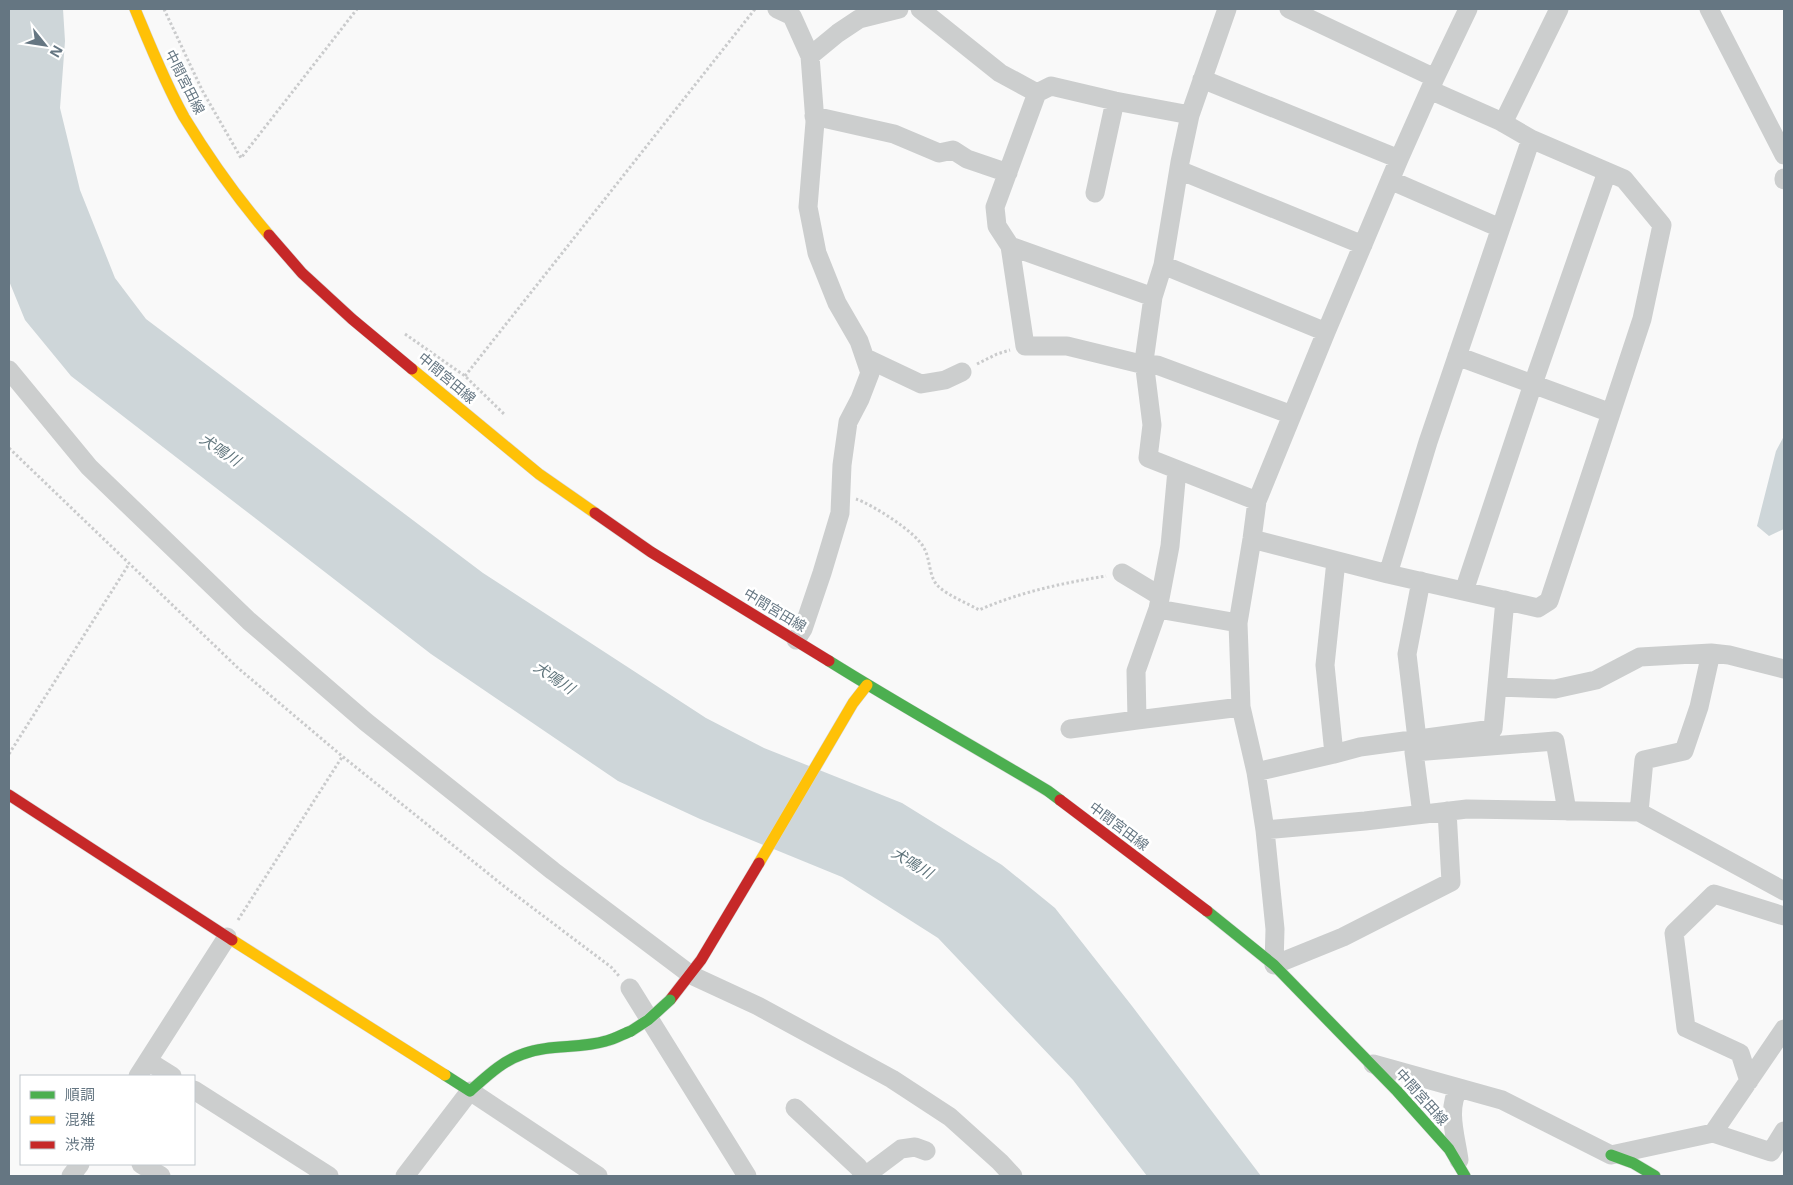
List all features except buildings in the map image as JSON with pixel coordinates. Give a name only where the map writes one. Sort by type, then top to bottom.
[{"type":"main road","name":"中間宮田線","points":[[135,9],[184,116],[246,208],[302,273],[352,319],[539,474],[651,552],[867,685],[1048,791],[1223,923],[1274,965],[1397,1090],[1449,1149],[1463,1173]]},
{"type":"main road","points":[[9,795],[227,938],[470,1091],[502,1064],[522,1054],[549,1047],[606,1041],[631,1031],[648,1020],[670,1000],[696,968],[853,703],[867,685]]},
{"type":"main road","points":[[1611,1155],[1633,1163],[1655,1176]]},
{"type":"street","points":[[779,9],[792,16],[810,56],[814,116],[812,171],[808,207],[817,253],[837,303],[859,341],[870,373],[848,422],[842,464],[840,513],[803,629],[796,640]]},
{"type":"street","points":[[810,56],[859,19],[899,9]]},
{"type":"street","points":[[920,9],[1000,73],[1037,92]]},
{"type":"street","points":[[1227,9],[1190,115],[1163,265],[1153,297],[1145,365],[1152,425],[1148,458],[1257,500]]},
{"type":"street","points":[[1252,539],[1388,574],[1538,608],[1549,601],[1642,319],[1662,225],[1624,179],[1531,138],[1289,9]]},
{"type":"street","points":[[1447,811],[1451,882],[1343,937],[1274,965],[1275,929],[1264,830],[1256,772],[1241,707],[1238,623],[1257,500],[1399,159],[1468,9]]},
{"type":"street","points":[[1503,123],[1559,9]]},
{"type":"street","points":[[1709,9],[1784,155]]},
{"type":"street","points":[[1202,79],[1399,159]]},
{"type":"street","points":[[1190,115],[1115,101],[1051,86],[1037,92],[995,207],[997,226],[1010,246],[1025,346],[1067,346],[1145,365],[1157,365],[1292,415]]},
{"type":"street","points":[[1095,193],[1115,101]]},
{"type":"street","points":[[814,116],[894,134],[939,153],[953,150],[967,159],[1008,173]]},
{"type":"street","points":[[1388,574],[1428,442],[1531,138]]},
{"type":"street","points":[[1179,170],[1363,245]]},
{"type":"street","points":[[1464,591],[1533,384],[1607,172]]},
{"type":"street","points":[[1390,180],[1500,228]]},
{"type":"street","points":[[1010,246],[1153,297]]},
{"type":"street","points":[[1163,265],[1326,332]]},
{"type":"street","points":[[1457,356],[1611,413]]},
{"type":"street","points":[[866,358],[921,384],[945,380],[962,372]]},
{"type":"street","points":[[9,370],[89,467],[249,621],[373,728],[553,871],[696,968],[758,1006],[892,1079],[950,1117],[1013,1176]]},
{"type":"street","points":[[1137,720],[1136,671],[1159,602],[1170,546],[1177,470]]},
{"type":"street","points":[[1334,754],[1325,665],[1336,561]]},
{"type":"street","points":[[1122,573],[1159,602],[1238,623]]},
{"type":"street","points":[[1417,739],[1407,654],[1421,581]]},
{"type":"street","points":[[1256,772],[1360,747],[1494,729],[1505,600]]},
{"type":"street","points":[[1498,687],[1555,689],[1596,680],[1640,657],[1711,653],[1730,655],[1784,669]]},
{"type":"street","points":[[1639,812],[1644,760],[1684,751],[1699,707],[1711,653]]},
{"type":"street","points":[[1070,729],[1241,707]]},
{"type":"street","points":[[1422,814],[1414,752],[1555,742],[1567,811]]},
{"type":"street","points":[[1264,830],[1467,808],[1639,812],[1784,891]]},
{"type":"street","points":[[1749,1081],[1740,1053],[1686,1028],[1674,932],[1714,894],[1784,916]]},
{"type":"street","points":[[168,1075],[143,1068],[227,938]]},
{"type":"street","points":[[630,988],[741,1173]]},
{"type":"street","points":[[1713,1133],[1784,1029]]},
{"type":"street","points":[[1370,1063],[1502,1100],[1611,1155],[1713,1133],[1771,1152],[1784,1131]]},
{"type":"street","points":[[1459,1088],[1454,1096],[1452,1106],[1463,1173]]},
{"type":"street","points":[[195,1091],[329,1176]]},
{"type":"street","points":[[405,1176],[470,1091],[598,1176]]},
{"type":"street","points":[[795,1108],[858,1167],[865,1176],[901,1149],[914,1147],[926,1151]]},
{"type":"street","points":[[72,1176],[79,1165]]},
{"type":"street","points":[[143,1165],[161,1176]]},
{"type":"path","points":[[164,9],[202,90],[241,158],[357,9]]},
{"type":"path","points":[[465,376],[755,9]]},
{"type":"path","points":[[962,372],[997,354],[1025,346]]},
{"type":"path","points":[[9,448],[238,668],[342,756],[505,887],[611,967],[630,988]]},
{"type":"path","points":[[840,494],[867,503],[917,538],[925,549],[932,578],[939,587],[980,610],[1003,599],[1068,582],[1122,573]]},
{"type":"path","points":[[9,754],[129,564]]},
{"type":"path","points":[[227,938],[342,756]]},
{"type":"water","name":"犬鳴川","points":[[9,9],[63,9],[65,41],[60,108],[80,190],[115,278],[146,319],[483,573],[706,718],[764,748],[902,803],[1002,865],[1055,908],[1261,1176],[1147,1176],[1073,1080],[938,938],[842,877],[700,819],[618,781],[431,654],[71,376],[25,320],[9,281]]},
{"type":"water","points":[[1784,436],[1784,529],[1769,536],[1757,526],[1776,451]]},
{"type":"traffic: fast","points":[[829,661],[1048,791],[1060,800]]},
{"type":"traffic: fast","points":[[1207,911],[1274,965],[1397,1091],[1449,1149],[1465,1176]]},
{"type":"traffic: fast","points":[[631,1031],[648,1020],[670,1000]]},
{"type":"traffic: fast","points":[[445,1075],[470,1091],[501,1065],[523,1054],[544,1049],[596,1043],[613,1039],[631,1031]]},
{"type":"traffic: fast","points":[[1611,1155],[1633,1163],[1655,1176]]},
{"type":"traffic: slow","points":[[135,9],[164,77],[184,117],[224,178],[269,235]]},
{"type":"traffic: slow","points":[[412,369],[539,474],[595,513]]},
{"type":"traffic: slow","points":[[759,863],[853,703],[867,685]]},
{"type":"traffic: slow","points":[[232,940],[445,1075]]},
{"type":"traffic: jam","points":[[269,235],[302,273],[352,319],[412,369]]},
{"type":"traffic: jam","points":[[595,513],[651,552],[829,661]]},
{"type":"traffic: jam","points":[[9,795],[232,940]]},
{"type":"traffic: jam","points":[[1060,800],[1207,911]]},
{"type":"traffic: jam","points":[[670,1000],[701,960],[759,863]]}]
